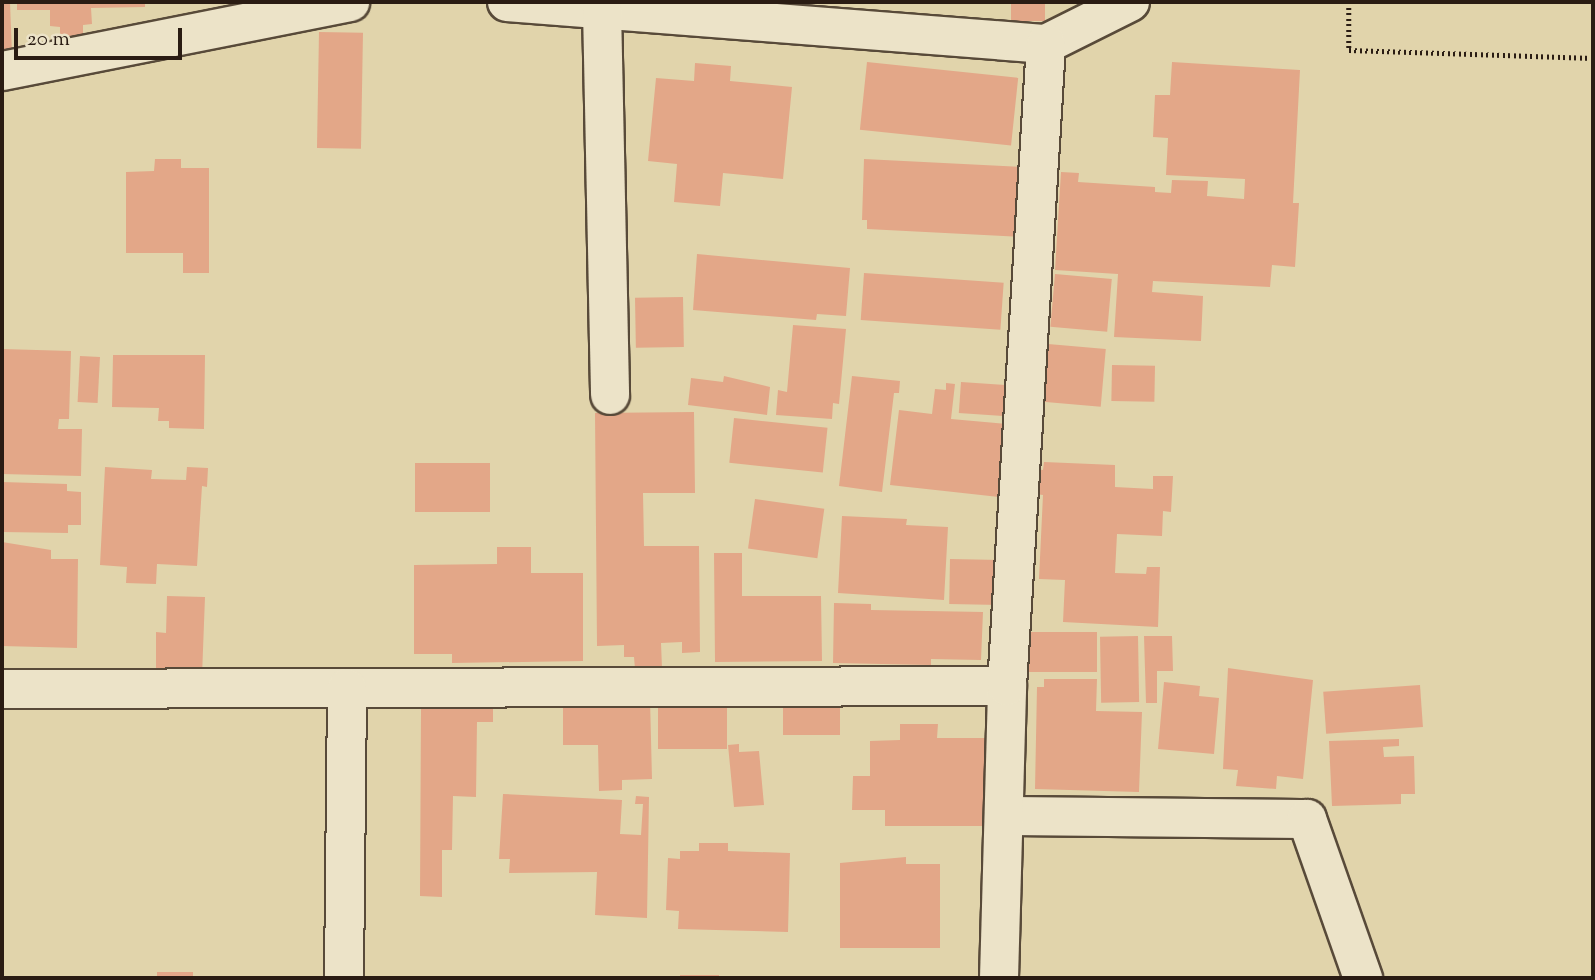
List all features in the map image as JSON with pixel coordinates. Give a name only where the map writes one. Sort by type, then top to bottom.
[{"type":"street","points":[[2,71],[350,2]]},
{"type":"street","points":[[507,2],[1046,44],[1130,2]]},
{"type":"street","points":[[602,9],[610,395]]},
{"type":"street","points":[[999,978],[1006,816],[1007,686],[1046,44]]},
{"type":"street","points":[[2,689],[1007,686]]},
{"type":"street","points":[[344,978],[347,688]]},
{"type":"street","points":[[1006,816],[1307,819],[1363,978]]},
{"type":"path","points":[[1349,2],[1349,50],[1593,58]]},
{"type":"building","points":[[2,2],[10,2],[12,55],[2,55]]},
{"type":"building","points":[[17,2],[145,2],[145,7],[91,8],[92,24],[83,25],[83,39],[60,40],[60,27],[50,26],[50,10],[17,10]]},
{"type":"building","points":[[1011,2],[1045,2],[1045,21],[1011,21]]},
{"type":"building","points":[[319,32],[363,33],[361,149],[317,148]]},
{"type":"building","points":[[867,62],[1018,78],[1011,146],[860,130]]},
{"type":"building","points":[[1172,62],[1300,70],[1293,203],[1299,203],[1295,267],[1272,265],[1270,287],[1153,281],[1152,292],[1203,296],[1201,341],[1114,337],[1118,274],[1055,270],[1061,172],[1079,173],[1078,182],[1155,187],[1155,192],[1171,193],[1172,180],[1208,181],[1207,196],[1244,199],[1245,179],[1166,175],[1168,138],[1153,137],[1155,95],[1170,95]]},
{"type":"building","points":[[695,63],[731,66],[730,81],[792,87],[783,179],[723,173],[720,206],[674,202],[677,164],[648,161],[656,78],[694,81]]},
{"type":"building","points":[[155,159],[181,159],[181,168],[209,168],[209,273],[183,273],[183,253],[126,253],[126,172],[154,171]]},
{"type":"building","points":[[864,159],[1024,167],[1021,237],[867,229],[867,220],[862,220]]},
{"type":"building","points":[[697,254],[850,268],[846,316],[817,314],[816,320],[693,310]]},
{"type":"building","points":[[864,273],[1004,283],[1000,330],[861,320]]},
{"type":"building","points":[[1055,274],[1112,279],[1107,332],[1050,327]]},
{"type":"building","points":[[683,297],[684,347],[636,348],[635,298]]},
{"type":"building","points":[[793,325],[846,329],[839,404],[833,403],[832,419],[776,415],[778,390],[787,392]]},
{"type":"building","points":[[1048,344],[1106,349],[1101,407],[1043,402]]},
{"type":"building","points":[[2,349],[71,351],[69,419],[59,419],[58,429],[82,429],[81,476],[2,474]]},
{"type":"building","points":[[113,355],[205,355],[204,429],[169,428],[169,421],[158,421],[159,408],[112,407]]},
{"type":"building","points":[[80,356],[100,357],[98,403],[78,402]]},
{"type":"building","points":[[1112,365],[1155,366],[1154,402],[1111,401]]},
{"type":"building","points":[[724,376],[770,387],[767,415],[688,405],[691,378],[723,382]]},
{"type":"building","points":[[852,376],[900,381],[899,393],[894,393],[882,492],[839,486]]},
{"type":"building","points":[[961,382],[1009,385],[1007,416],[959,413]]},
{"type":"building","points":[[946,383],[955,384],[951,419],[1007,424],[999,497],[890,485],[899,410],[932,414],[935,389],[946,390]]},
{"type":"building","points":[[694,412],[695,493],[643,493],[644,546],[699,546],[700,652],[682,653],[682,642],[661,643],[662,668],[635,669],[634,657],[624,657],[624,645],[597,646],[595,413]]},
{"type":"building","points":[[734,418],[827,428],[823,473],[729,463]]},
{"type":"building","points":[[1044,462],[1115,465],[1115,487],[1153,489],[1153,476],[1173,476],[1171,512],[1163,511],[1162,536],[1117,534],[1115,573],[1146,574],[1147,567],[1160,567],[1158,627],[1063,622],[1065,580],[1039,579],[1043,495],[1035,494],[1036,469],[1043,470]]},
{"type":"building","points":[[415,463],[490,463],[490,512],[415,512]]},
{"type":"building","points":[[105,467],[152,470],[151,479],[186,480],[187,467],[208,468],[207,487],[202,486],[197,566],[157,564],[156,584],[126,583],[127,567],[100,565]]},
{"type":"building","points":[[2,482],[67,484],[67,491],[81,492],[81,525],[68,525],[68,533],[2,532]]},
{"type":"building","points":[[755,499],[824,509],[817,558],[748,549]]},
{"type":"building","points":[[842,516],[907,519],[906,525],[948,527],[944,600],[838,593]]},
{"type":"building","points":[[2,542],[51,550],[51,559],[78,559],[77,648],[2,646]]},
{"type":"building","points":[[497,547],[531,547],[531,573],[583,573],[583,661],[452,663],[452,654],[414,654],[414,565],[497,564]]},
{"type":"building","points":[[714,553],[742,553],[742,596],[821,596],[822,661],[715,662]]},
{"type":"building","points":[[950,559],[1001,560],[1000,605],[949,604]]},
{"type":"building","points":[[167,596],[205,597],[202,676],[156,675],[156,632],[166,633]]},
{"type":"building","points":[[834,603],[871,604],[871,610],[983,612],[981,660],[931,659],[931,665],[833,663]]},
{"type":"building","points":[[1028,632],[1097,632],[1097,672],[1028,672]]},
{"type":"building","points":[[1138,636],[1139,702],[1101,703],[1100,637]]},
{"type":"building","points":[[1144,636],[1172,636],[1173,671],[1157,671],[1157,703],[1146,703]]},
{"type":"building","points":[[1228,668],[1313,680],[1303,779],[1277,776],[1276,789],[1236,786],[1238,770],[1223,769]]},
{"type":"building","points":[[1044,679],[1097,679],[1096,711],[1142,712],[1139,792],[1035,789],[1037,687],[1044,687]]},
{"type":"building","points":[[1164,682],[1200,686],[1199,696],[1219,698],[1214,754],[1158,749]]},
{"type":"building","points":[[1420,685],[1423,727],[1326,734],[1323,692]]},
{"type":"building","points":[[650,699],[652,779],[622,780],[622,790],[599,791],[598,745],[563,745],[563,700]]},
{"type":"building","points":[[658,699],[727,699],[727,749],[658,749]]},
{"type":"building","points":[[783,700],[840,700],[840,735],[783,735]]},
{"type":"building","points":[[467,703],[493,703],[493,722],[477,722],[476,797],[453,796],[452,850],[442,850],[442,897],[420,896],[421,709],[466,708]]},
{"type":"building","points":[[900,724],[938,724],[937,738],[997,738],[997,826],[885,826],[885,810],[852,810],[853,776],[870,776],[870,741],[900,740]]},
{"type":"building","points":[[1399,739],[1399,746],[1383,747],[1384,757],[1414,756],[1415,794],[1401,794],[1401,804],[1332,806],[1329,741]]},
{"type":"building","points":[[739,744],[739,752],[759,751],[764,805],[734,807],[728,745]]},
{"type":"building","points":[[503,794],[622,800],[620,834],[641,835],[643,804],[635,804],[636,796],[649,797],[647,918],[595,915],[597,872],[509,873],[510,859],[499,859]]},
{"type":"building","points":[[699,843],[728,843],[728,851],[790,853],[788,932],[678,929],[679,911],[666,910],[668,858],[680,859],[680,851],[699,851]]},
{"type":"building","points":[[906,857],[906,864],[940,864],[940,948],[840,948],[840,863]]},
{"type":"building","points":[[157,972],[193,972],[193,978],[157,978]]},
{"type":"building","points":[[680,975],[719,975],[719,978],[680,978]]}]
